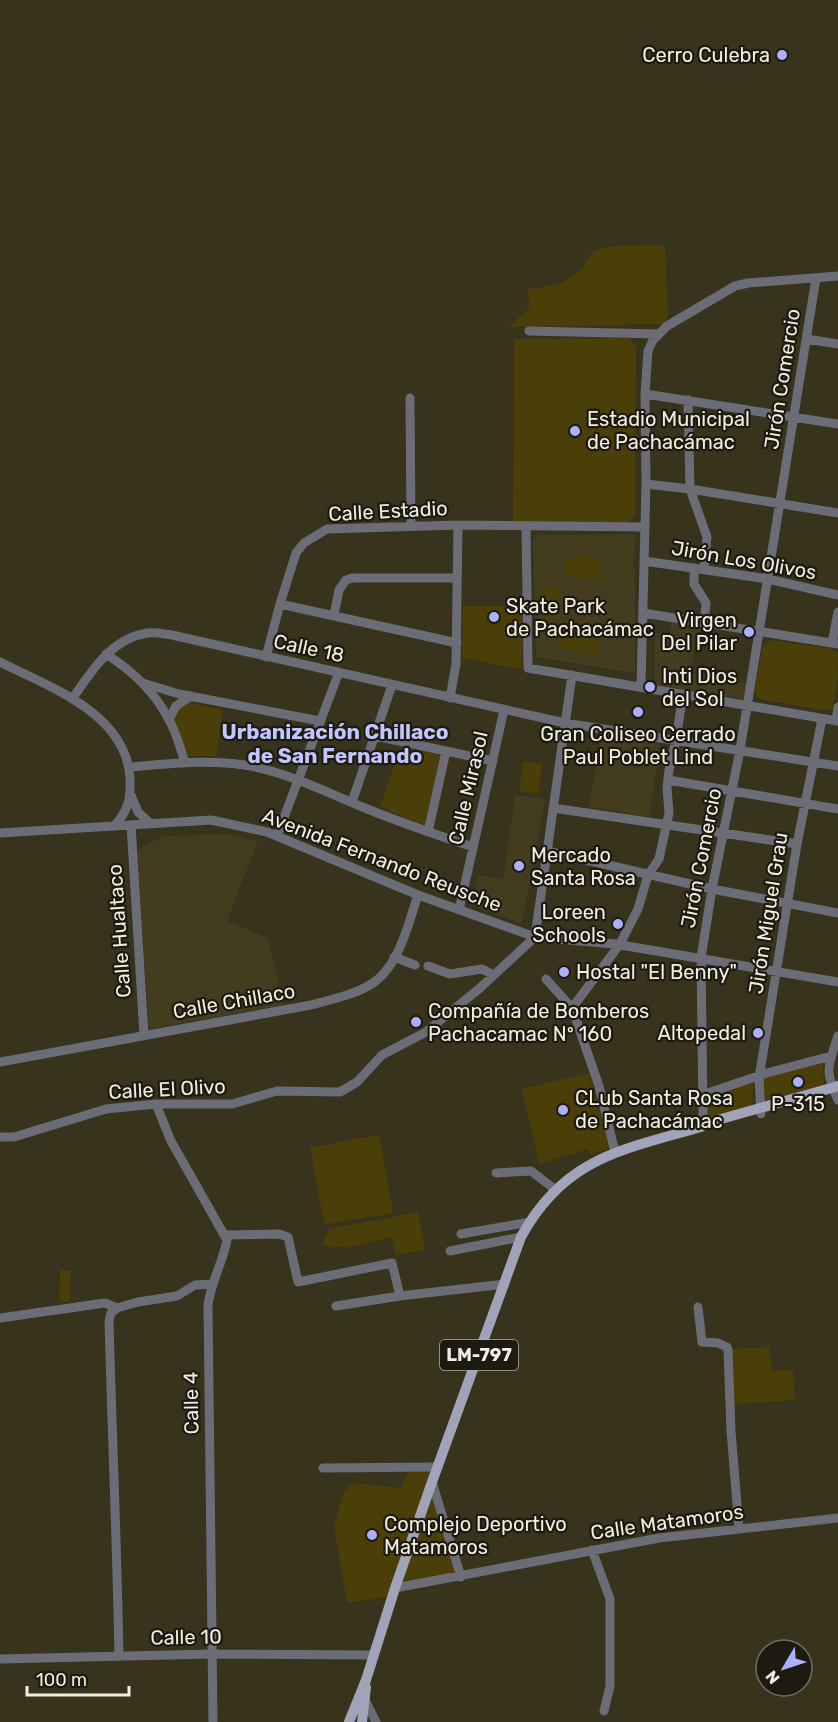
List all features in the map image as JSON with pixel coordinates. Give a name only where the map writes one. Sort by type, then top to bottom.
[{"type":"main road","name":"LM-797","points":[[349,1722],[366,1680],[432,1482],[521,1237],[530,1221],[572,1175],[615,1152],[701,1127],[707,1123],[837,1092]]},
{"type":"main road","name":"LM-797","points":[[362,1722],[366,1680]]},
{"type":"street","points":[[641,686],[646,484],[645,394],[648,351],[658,334],[707,301],[735,286],[838,276]]},
{"type":"street","name":"Jirón Comercio","points":[[701,1127],[703,1113],[701,958],[712,889],[740,750],[816,278]]},
{"type":"street","points":[[529,331],[658,334]]},
{"type":"street","points":[[807,339],[838,344]]},
{"type":"street","points":[[645,394],[838,424]]},
{"type":"street","points":[[410,398],[411,526]]},
{"type":"street","points":[[688,400],[690,489],[707,537],[694,584],[706,603],[704,623]]},
{"type":"street","points":[[646,484],[838,513]]},
{"type":"street","points":[[450,698],[457,643],[458,525]]},
{"type":"street","name":"Calle Estadio","points":[[266,657],[296,553],[318,532],[327,529],[458,525],[645,527]]},
{"type":"street","points":[[526,527],[528,668],[837,721],[838,707]]},
{"type":"street","name":"Jirón Los Olivos","points":[[644,561],[768,579],[838,595]]},
{"type":"street","points":[[334,615],[339,590],[346,580],[352,578],[457,578]]},
{"type":"street","points":[[280,604],[457,643]]},
{"type":"street","points":[[643,614],[835,643],[838,612]]},
{"type":"street","name":"Calle 18","points":[[72,699],[106,654],[134,636],[150,632],[565,723],[838,766]]},
{"type":"street","points":[[106,654],[126,667],[143,683],[169,719],[185,762]]},
{"type":"street","points":[[0,662],[72,699],[99,717],[123,748],[130,767],[131,795],[138,812],[150,823]]},
{"type":"street","points":[[276,836],[339,672]]},
{"type":"street","points":[[534,937],[572,675]]},
{"type":"street","points":[[143,683],[162,690],[320,721]]},
{"type":"street","points":[[351,802],[392,685]]},
{"type":"street","points":[[572,1008],[620,944],[638,909],[648,875],[659,859],[669,813],[668,780],[671,754],[676,740],[683,694]]},
{"type":"street","points":[[169,719],[176,706],[191,696]]},
{"type":"street","name":"Calle Mirasol","points":[[459,910],[504,710]]},
{"type":"street","name":"Jirón Miguel Grau","points":[[761,1111],[759,1076],[796,844],[822,719]]},
{"type":"street","points":[[375,736],[493,761]]},
{"type":"street","points":[[428,832],[446,751]]},
{"type":"street","points":[[130,767],[185,762],[243,765],[298,779],[428,832],[473,847]]},
{"type":"street","points":[[668,780],[838,809]]},
{"type":"street","points":[[115,825],[125,813],[131,795]]},
{"type":"street","points":[[553,808],[796,844]]},
{"type":"street","name":"Avenida Fernando Reusche","points":[[0,833],[211,820],[276,836],[418,895],[534,937],[620,944],[838,982]]},
{"type":"street","name":"Calle Hualtaco","points":[[131,825],[144,1035]]},
{"type":"street","points":[[547,851],[712,889],[838,913]]},
{"type":"street","name":"Calle Chillaco","points":[[0,1062],[311,1005],[371,985],[389,967],[403,941],[418,895]]},
{"type":"street","name":"Calle El Olivo","points":[[0,1137],[14,1137],[106,1109],[156,1104],[232,1104],[277,1091],[340,1092],[357,1082],[386,1052],[426,1032],[494,975],[534,937]]},
{"type":"street","points":[[394,957],[415,965]]},
{"type":"street","points":[[428,966],[450,974],[482,969],[494,975]]},
{"type":"street","points":[[546,979],[572,1008],[596,1075],[615,1152]]},
{"type":"street","name":"LM-797","points":[[837,1092],[828,1078],[831,1056],[838,1036]]},
{"type":"street","points":[[702,1095],[831,1056]]},
{"type":"street","points":[[156,1104],[171,1141],[224,1235],[283,1234],[288,1237],[298,1282],[392,1263],[400,1296]]},
{"type":"street","points":[[496,1173],[531,1171],[556,1190]]},
{"type":"street","points":[[461,1233],[530,1221]]},
{"type":"street","name":"Calle 4","points":[[213,1722],[208,1305],[224,1256],[227,1240],[224,1235]]},
{"type":"street","points":[[450,1251],[521,1237]]},
{"type":"street","points":[[118,1657],[109,1321],[111,1312],[117,1308],[146,1300],[177,1296],[195,1285],[213,1284]]},
{"type":"street","points":[[336,1306],[505,1284]]},
{"type":"street","points":[[0,1318],[105,1303],[117,1308]]},
{"type":"street","points":[[698,1307],[702,1342],[718,1343],[728,1348],[731,1431],[739,1528]]},
{"type":"street","points":[[323,1468],[438,1467]]},
{"type":"street","points":[[432,1482],[460,1577]]},
{"type":"street","name":"Calle Matamoros","points":[[395,1588],[659,1538],[838,1518]]},
{"type":"street","points":[[592,1550],[610,1599],[610,1686],[604,1711]]},
{"type":"street","name":"Calle 10","points":[[0,1659],[212,1654],[373,1655]]},
{"type":"street","points":[[365,1700],[376,1722]]},
{"type":"shaded area","points":[[665,245],[668,317],[663,324],[509,327],[529,308],[528,289],[550,286],[569,279],[581,270],[595,251],[613,246]]},
{"type":"shaded area","name":"Estadio Municipal de Pachacámac","points":[[629,338],[636,346],[635,516],[628,523],[513,522],[514,339]]},
{"type":"shaded area","points":[[636,534],[633,567],[635,569],[635,673],[536,657],[533,540],[538,535]]},
{"type":"shaded area","points":[[565,557],[599,557],[599,578],[565,578]]},
{"type":"shaded area","points":[[559,588],[560,618],[542,619],[541,589]]},
{"type":"shaded area","points":[[463,606],[522,606],[522,668],[463,658]]},
{"type":"shaded area","points":[[565,620],[601,628],[596,656],[559,648]]},
{"type":"shaded area","points":[[672,620],[701,624],[700,632],[697,632],[691,673],[746,683],[743,699],[655,685],[655,633],[670,634]]},
{"type":"shaded area","points":[[771,640],[832,649],[838,652],[837,688],[832,709],[822,710],[760,699],[755,689],[763,645]]},
{"type":"shaded area","points":[[187,702],[223,710],[216,756],[188,756],[178,734],[175,720],[180,708]]},
{"type":"shaded area","points":[[601,735],[660,744],[649,817],[589,807]]},
{"type":"shaded area","points":[[401,747],[438,754],[441,757],[427,824],[423,826],[380,806]]},
{"type":"shaded area","points":[[523,761],[542,764],[538,794],[519,791]]},
{"type":"shaded area","name":"Mercado Santa Rosa","points":[[515,795],[545,799],[522,924],[470,905],[479,875],[503,879]]},
{"type":"shaded area","points":[[228,834],[258,841],[227,921],[268,938],[283,1005],[149,1029],[137,850],[164,836]]},
{"type":"shaded area","points":[[826,1058],[823,1065],[824,1085],[767,1101],[763,1098],[763,1077]]},
{"type":"shaded area","name":"CLub Santa Rosa de Pachacámac","points":[[589,1073],[610,1148],[591,1154],[588,1149],[539,1164],[522,1089]]},
{"type":"shaded area","points":[[754,1079],[752,1106],[706,1120],[703,1095]]},
{"type":"shaded area","points":[[377,1135],[380,1139],[393,1212],[324,1223],[310,1148]]},
{"type":"shaded area","points":[[418,1212],[425,1250],[396,1255],[392,1237],[345,1248],[344,1246],[333,1248],[322,1244],[329,1229]]},
{"type":"shaded area","points":[[60,1270],[71,1271],[70,1301],[59,1301]]},
{"type":"shaded area","points":[[769,1347],[772,1371],[793,1370],[795,1400],[733,1404],[731,1349]]},
{"type":"shaded area","name":"Complejo Deportivo Matamoros","points":[[409,1471],[432,1472],[387,1597],[347,1603],[334,1526],[344,1491],[354,1483],[401,1488]]},
{"type":"shaded area","points":[[432,1494],[458,1576],[399,1586]]},
{"type":"place","name":"Cerro Culebra","points":[[782,55]]},
{"type":"place","name":"Estadio Municipal de Pachacámac","points":[[575,431]]},
{"type":"place","name":"Skate Park de Pachacámac","points":[[494,617]]},
{"type":"place","name":"Virgen Del Pilar","points":[[749,632]]},
{"type":"place","name":"Inti Dios del Sol","points":[[650,687]]},
{"type":"place","name":"Gran Coliseo Cerrado Paul Poblet Lind","points":[[638,712]]},
{"type":"place","name":"Mercado Santa Rosa","points":[[519,866]]},
{"type":"place","name":"Loreen Schools","points":[[618,924]]},
{"type":"place","name":"Hostal \"El Benny\"","points":[[564,972]]},
{"type":"place","name":"Compañía de Bomberos Pachacamac Nº 160","points":[[416,1022]]},
{"type":"place","name":"Altopedal","points":[[758,1033]]},
{"type":"place","name":"P-315","points":[[798,1082]]},
{"type":"place","name":"CLub Santa Rosa de Pachacámac","points":[[563,1110]]},
{"type":"place","name":"Complejo Deportivo Matamoros","points":[[372,1535]]},
{"type":"district","name":"Urbanización Chillaco de San Fernando","points":[[335,743]]}]
